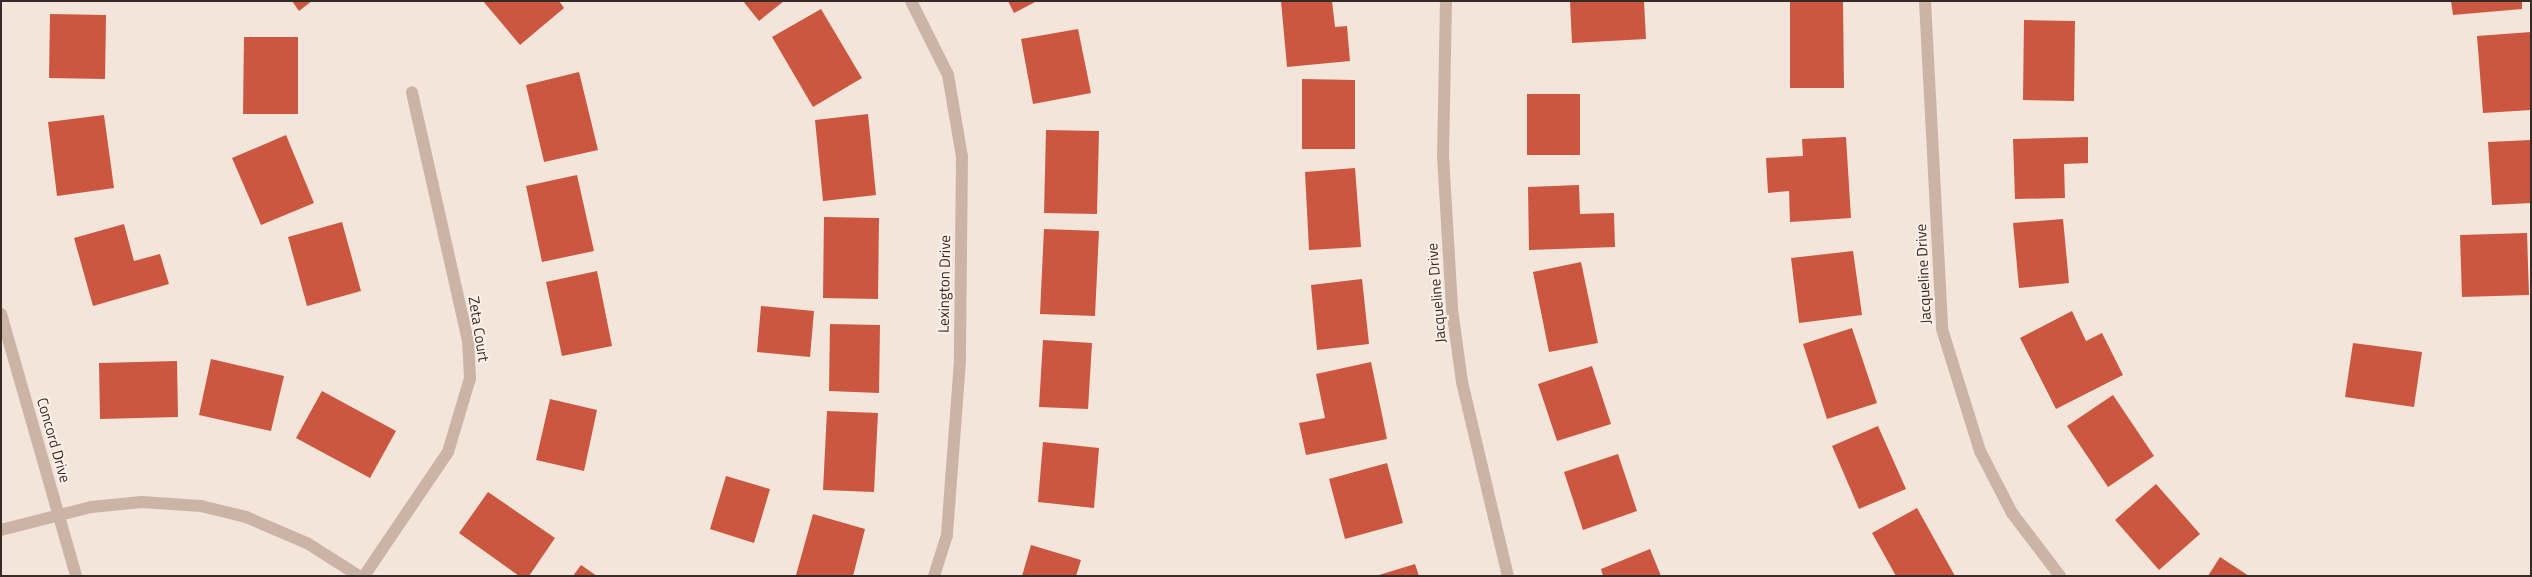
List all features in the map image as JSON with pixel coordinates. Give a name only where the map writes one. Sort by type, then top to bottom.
[{"type":"street","name":"Lexington Drive","points":[[911,1],[948,75],[962,157],[960,361],[947,536],[934,576]]},
{"type":"street","name":"Jacqueline Drive","points":[[1446,1],[1443,156],[1452,309],[1462,382],[1508,576]]},
{"type":"street","name":"Jacqueline Drive","points":[[1925,1],[1942,329],[1980,451],[2012,514],[2060,576]]},
{"type":"street","name":"Zeta Court","points":[[364,576],[448,452],[470,378],[468,341],[412,92]]},
{"type":"street","name":"Concord Drive","points":[[1,314],[76,576]]},
{"type":"street","points":[[1,530],[59,514],[142,502],[200,506],[246,517],[307,543],[358,576]]},
{"type":"building","points":[[292,1],[312,1],[299,11]]},
{"type":"building","points":[[483,1],[559,1],[564,8],[520,45]]},
{"type":"building","points":[[743,1],[784,1],[759,21]]},
{"type":"building","points":[[1008,1],[1037,1],[1014,13]]},
{"type":"building","points":[[1281,1],[1332,1],[1335,27],[1347,26],[1350,61],[1287,67]]},
{"type":"building","points":[[1570,1],[1644,1],[1646,39],[1572,43]]},
{"type":"building","points":[[1790,1],[1843,1],[1844,88],[1790,88]]},
{"type":"building","points":[[2451,1],[2522,1],[2522,9],[2453,15]]},
{"type":"building","points":[[821,9],[862,78],[813,107],[772,37]]},
{"type":"building","points":[[50,14],[106,15],[105,79],[49,78]]},
{"type":"building","points":[[2024,20],[2075,21],[2074,101],[2023,100]]},
{"type":"building","points":[[1078,29],[1091,93],[1033,104],[1021,39]]},
{"type":"building","points":[[2531,32],[2531,110],[2483,113],[2477,36]]},
{"type":"building","points":[[244,37],[298,37],[298,114],[243,114]]},
{"type":"building","points":[[579,72],[598,150],[544,162],[526,85]]},
{"type":"building","points":[[1302,79],[1355,80],[1355,149],[1302,149]]},
{"type":"building","points":[[1527,94],[1580,94],[1580,155],[1527,155]]},
{"type":"building","points":[[868,114],[876,195],[823,201],[815,120]]},
{"type":"building","points":[[104,115],[114,188],[57,196],[48,122]]},
{"type":"building","points":[[1046,130],[1099,131],[1097,214],[1044,213]]},
{"type":"building","points":[[286,135],[314,203],[261,225],[232,158]]},
{"type":"building","points":[[1846,137],[1851,218],[1790,222],[1789,191],[1768,193],[1766,158],[1803,156],[1802,139]]},
{"type":"building","points":[[2088,137],[2088,163],[2064,164],[2065,198],[2015,199],[2013,139]]},
{"type":"building","points":[[2531,140],[2531,203],[2492,205],[2488,142]]},
{"type":"building","points":[[1355,168],[1361,247],[1309,250],[1305,172]]},
{"type":"building","points":[[577,175],[594,251],[542,262],[526,186]]},
{"type":"building","points":[[1579,185],[1580,214],[1614,213],[1615,247],[1529,250],[1528,187]]},
{"type":"building","points":[[824,217],[879,218],[878,299],[823,298]]},
{"type":"building","points":[[2063,219],[2069,283],[2019,288],[2013,223]]},
{"type":"building","points":[[342,222],[361,291],[307,306],[288,237]]},
{"type":"building","points":[[124,224],[134,261],[160,254],[169,284],[93,306],[74,238]]},
{"type":"building","points":[[1044,229],[1099,231],[1095,316],[1040,314]]},
{"type":"building","points":[[2527,233],[2529,295],[2462,297],[2460,235]]},
{"type":"building","points":[[1853,251],[1862,315],[1799,323],[1791,258]]},
{"type":"building","points":[[1581,262],[1598,343],[1549,352],[1533,272]]},
{"type":"building","points":[[597,271],[612,346],[562,356],[546,282]]},
{"type":"building","points":[[1362,279],[1369,344],[1317,350],[1311,285]]},
{"type":"building","points":[[761,306],[814,311],[810,357],[757,352]]},
{"type":"building","points":[[2072,311],[2086,341],[2102,333],[2123,375],[2056,409],[2020,338]]},
{"type":"building","points":[[830,324],[880,325],[879,393],[829,391]]},
{"type":"building","points":[[1852,328],[1877,403],[1827,419],[1803,344]]},
{"type":"building","points":[[1043,340],[1092,343],[1088,409],[1039,407]]},
{"type":"building","points":[[2353,343],[2422,352],[2414,407],[2345,397]]},
{"type":"building","points":[[211,359],[284,376],[271,431],[199,415]]},
{"type":"building","points":[[177,361],[178,417],[100,419],[99,363]]},
{"type":"building","points":[[1371,362],[1387,439],[1306,455],[1299,423],[1325,418],[1316,374]]},
{"type":"building","points":[[1592,366],[1611,424],[1557,441],[1538,384]]},
{"type":"building","points":[[322,391],[396,431],[370,478],[296,438]]},
{"type":"building","points":[[2113,395],[2154,456],[2108,487],[2067,426]]},
{"type":"building","points":[[550,399],[597,410],[584,471],[536,460]]},
{"type":"building","points":[[827,411],[878,413],[874,492],[823,490]]},
{"type":"building","points":[[1878,426],[1906,489],[1859,509],[1832,446]]},
{"type":"building","points":[[1043,442],[1099,448],[1094,508],[1038,502]]},
{"type":"building","points":[[1618,454],[1637,511],[1583,530],[1564,472]]},
{"type":"building","points":[[1387,463],[1403,523],[1345,539],[1329,479]]},
{"type":"building","points":[[726,476],[770,489],[754,543],[710,529]]},
{"type":"building","points":[[2156,484],[2200,534],[2159,570],[2115,520]]},
{"type":"building","points":[[488,492],[555,538],[529,576],[519,576],[459,533]]},
{"type":"building","points":[[1917,508],[1955,576],[1896,576],[1872,533]]},
{"type":"building","points":[[813,514],[865,529],[853,576],[796,575]]},
{"type":"building","points":[[1031,545],[1081,560],[1076,576],[1022,576]]},
{"type":"building","points":[[1650,549],[1661,576],[1603,576],[1601,569]]},
{"type":"building","points":[[2220,557],[2249,576],[2208,576]]},
{"type":"building","points":[[1415,564],[1419,576],[1379,576],[1379,575]]},
{"type":"building","points":[[581,565],[597,576],[573,576]]}]
